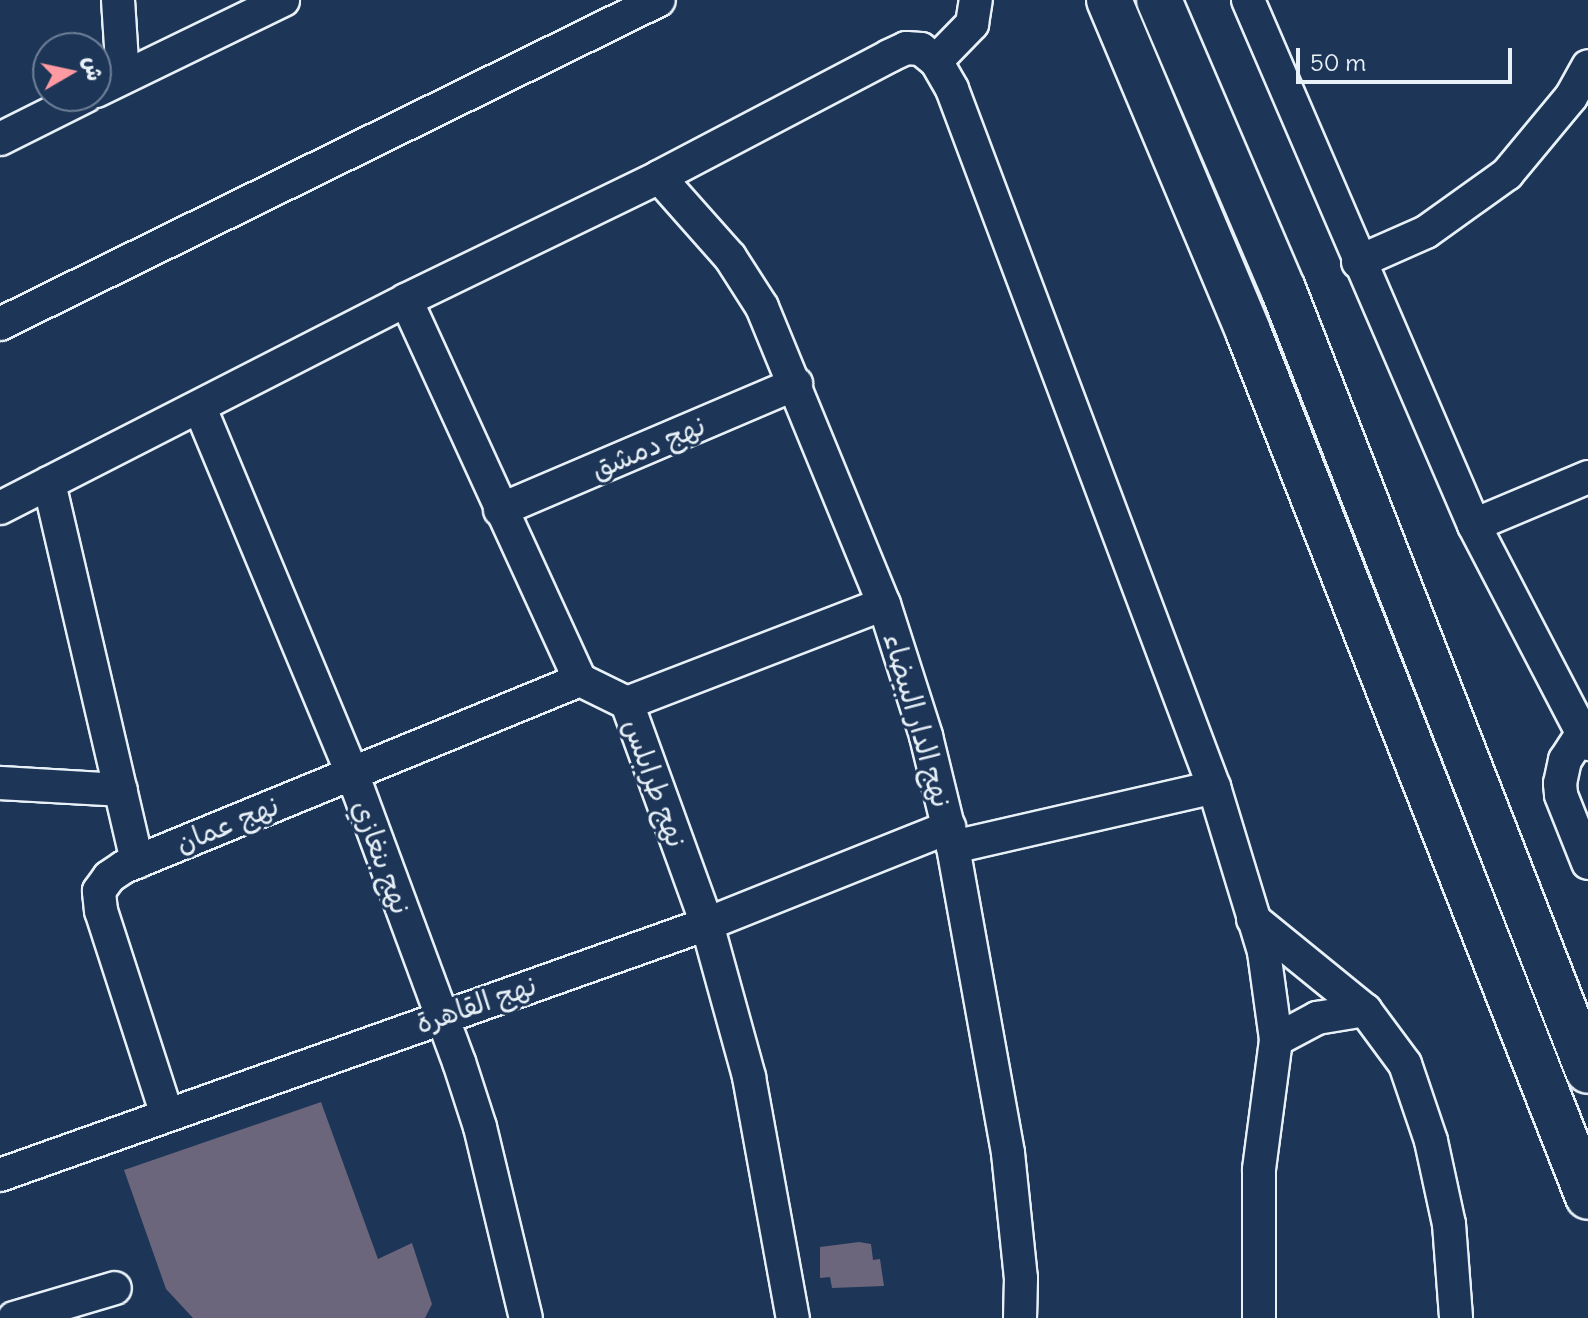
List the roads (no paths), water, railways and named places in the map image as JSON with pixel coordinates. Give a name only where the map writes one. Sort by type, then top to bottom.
[{"type":"highway","points":[[1109,0],[1248,331],[1588,1197]]},
{"type":"highway","points":[[1159,0],[1283,289],[1588,1071]]},
{"type":"street","points":[[112,63],[118,0]]},
{"type":"street","points":[[112,83],[283,0]]},
{"type":"street","points":[[0,324],[659,0]]},
{"type":"street","points":[[936,61],[972,24],[976,0]]},
{"type":"street","points":[[1248,0],[1358,262],[1474,525],[1585,739],[1565,760],[1560,783],[1561,795],[1588,863]]},
{"type":"street","points":[[0,508],[406,300],[659,177],[906,48],[921,49],[936,61],[952,89],[1214,787],[1264,952],[1276,1040],[1259,1170],[1259,1318]]},
{"type":"street","points":[[1358,262],[1426,232],[1507,174],[1571,97],[1588,66]]},
{"type":"street","points":[[0,139],[54,112]]},
{"type":"street","name":"نهج الدار البيضاء","points":[[659,177],[730,257],[762,307],[884,604],[926,736],[951,837],[1008,1153],[1021,1278],[1020,1318]]},
{"type":"street","points":[[406,300],[580,680]]},
{"type":"street","name":"نهج دمشق","points":[[500,510],[796,384]]},
{"type":"street","name":"نهج بنغازي","points":[[200,408],[352,773],[441,1016],[480,1127],[526,1318]]},
{"type":"street","points":[[1474,525],[1588,477]]},
{"type":"street","points":[[49,483],[137,862]]},
{"type":"street","points":[[627,703],[884,604]]},
{"type":"street","name":"نهج عمان","points":[[167,1115],[101,911],[99,891],[109,877],[137,862],[580,680]]},
{"type":"street","name":"نهج طرابلس","points":[[580,680],[627,703],[707,924],[749,1077],[793,1318]]},
{"type":"street","points":[[0,783],[121,790]]},
{"type":"street","name":"نهج القاهرة","points":[[0,1175],[951,837],[1214,787]]},
{"type":"street","points":[[1253,919],[1365,1010],[1389,1039],[1420,1101],[1449,1224],[1456,1318]]},
{"type":"street","points":[[1276,1040],[1317,1018],[1365,1010]]},
{"type":"street","points":[[14,1318],[115,1288]]}]
